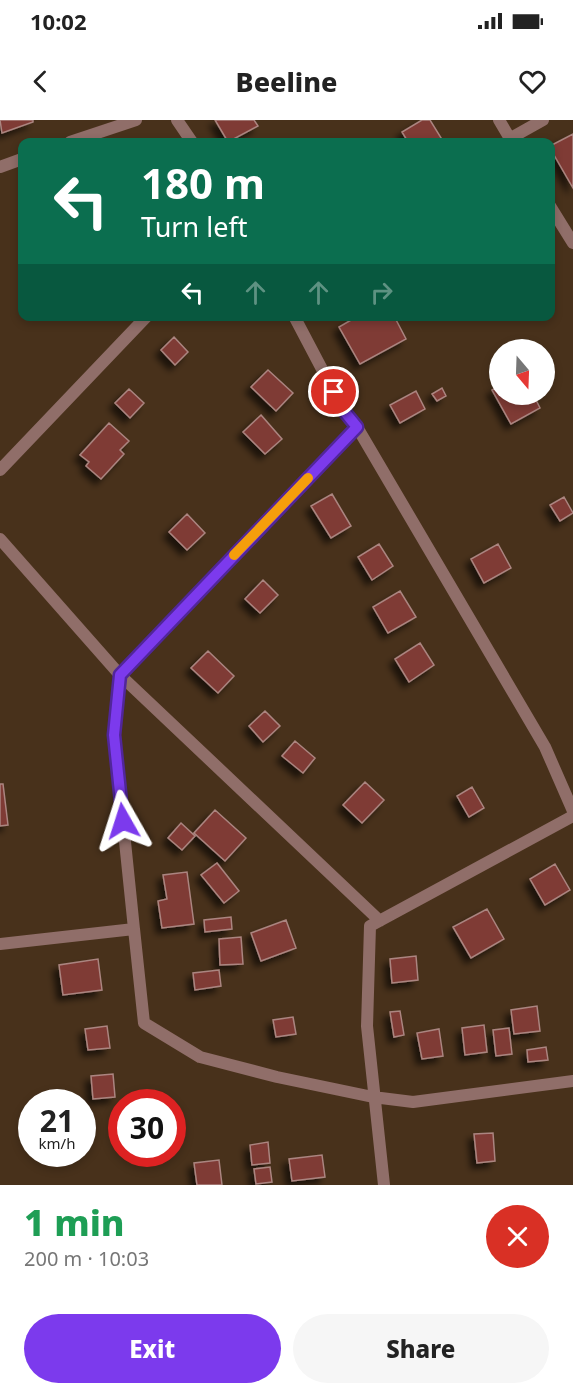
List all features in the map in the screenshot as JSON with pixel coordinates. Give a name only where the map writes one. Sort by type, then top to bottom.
[{"type":"street","points":[[82,138],[136,120]]},
{"type":"street","points":[[177,120],[189,138]]},
{"type":"street","points":[[499,120],[509,138]]},
{"type":"street","points":[[516,138],[543,120]]},
{"type":"street","points":[[0,167],[18,160]]},
{"type":"street","points":[[555,214],[573,243]]},
{"type":"street","points":[[0,470],[142,321]]},
{"type":"street","points":[[297,321],[344,411],[357,427],[545,747],[573,811]]},
{"type":"street","points":[[357,427],[120,675],[114,735],[144,1023],[200,1057],[277,1077],[373,1097],[413,1102],[573,1081]]},
{"type":"street","points":[[0,539],[120,675],[380,921]]},
{"type":"street","points":[[384,1185],[367,1026],[370,926],[573,816]]},
{"type":"street","points":[[0,944],[134,929]]},
{"type":"building","points":[[0,120],[33,120],[33,122],[2,133]]},
{"type":"building","points":[[215,120],[254,120],[258,126],[236,138],[226,138]]},
{"type":"building","points":[[422,120],[430,120],[441,138],[406,138],[402,132]]},
{"type":"building","points":[[573,134],[573,188],[555,157],[555,143]]},
{"type":"building","points":[[349,321],[397,321],[406,339],[360,364],[339,327]]},
{"type":"building","points":[[174,337],[188,352],[175,365],[161,350]]},
{"type":"building","points":[[268,370],[293,393],[276,411],[251,387]]},
{"type":"building","points":[[442,388],[446,396],[437,401],[432,394]]},
{"type":"building","points":[[129,389],[144,403],[130,418],[115,403]]},
{"type":"building","points":[[416,391],[425,409],[400,423],[390,405]]},
{"type":"building","points":[[500,405],[538,405],[540,408],[511,424]]},
{"type":"building","points":[[261,415],[282,439],[265,454],[243,432]]},
{"type":"building","points":[[109,423],[129,441],[120,450],[124,454],[101,479],[86,466],[89,462],[80,455]]},
{"type":"building","points":[[332,494],[351,526],[331,538],[311,506]]},
{"type":"building","points":[[564,497],[573,513],[560,521],[550,505]]},
{"type":"building","points":[[187,514],[205,533],[187,550],[169,532]]},
{"type":"building","points":[[379,544],[393,566],[372,580],[358,557]]},
{"type":"building","points":[[498,544],[511,568],[484,583],[471,559]]},
{"type":"building","points":[[263,580],[278,595],[260,613],[245,599]]},
{"type":"building","points":[[400,591],[416,617],[388,633],[373,607]]},
{"type":"building","points":[[420,643],[434,665],[409,682],[395,659]]},
{"type":"building","points":[[208,651],[234,676],[218,693],[191,668]]},
{"type":"building","points":[[265,711],[280,726],[263,742],[249,726]]},
{"type":"building","points":[[295,741],[315,758],[303,773],[282,756]]},
{"type":"building","points":[[365,782],[384,800],[362,823],[343,805]]},
{"type":"building","points":[[0,784],[3,784],[8,825],[0,826]]},
{"type":"building","points":[[472,787],[484,808],[469,817],[457,796]]},
{"type":"building","points":[[215,810],[246,838],[225,861],[194,833]]},
{"type":"building","points":[[181,823],[195,836],[182,850],[168,838]]},
{"type":"building","points":[[217,863],[239,891],[224,903],[201,875]]},
{"type":"building","points":[[555,864],[570,890],[545,905],[530,879]]},
{"type":"building","points":[[187,872],[194,924],[162,928],[158,901],[167,899],[163,875]]},
{"type":"building","points":[[487,909],[504,939],[471,958],[453,927]]},
{"type":"building","points":[[231,917],[232,929],[205,932],[204,920]]},
{"type":"building","points":[[286,920],[296,948],[261,961],[251,933]]},
{"type":"building","points":[[241,937],[243,964],[220,965],[219,939]]},
{"type":"building","points":[[416,956],[418,980],[392,983],[390,959]]},
{"type":"building","points":[[98,959],[102,990],[63,995],[59,965]]},
{"type":"building","points":[[219,970],[221,986],[195,990],[193,973]]},
{"type":"building","points":[[537,1006],[540,1031],[514,1034],[511,1010]]},
{"type":"building","points":[[400,1011],[404,1035],[394,1037],[390,1012]]},
{"type":"building","points":[[293,1017],[296,1034],[276,1037],[273,1020]]},
{"type":"building","points":[[484,1025],[487,1052],[465,1055],[462,1028]]},
{"type":"building","points":[[107,1026],[110,1048],[88,1050],[85,1029]]},
{"type":"building","points":[[509,1028],[512,1054],[496,1056],[493,1030]]},
{"type":"building","points":[[439,1029],[443,1056],[422,1059],[417,1033]]},
{"type":"building","points":[[546,1047],[548,1060],[528,1062],[527,1050]]},
{"type":"building","points":[[113,1074],[114,1089],[108,1089],[108,1098],[96,1099],[96,1089],[92,1089],[91,1076]]},
{"type":"building","points":[[493,1133],[495,1161],[477,1163],[474,1134]]},
{"type":"building","points":[[268,1142],[270,1163],[252,1165],[250,1145]]},
{"type":"building","points":[[322,1155],[325,1177],[292,1181],[289,1159]]},
{"type":"building","points":[[219,1160],[222,1185],[197,1185],[194,1163]]},
{"type":"building","points":[[270,1167],[272,1182],[256,1184],[254,1169]]},
{"type":"slow traffic","points":[[234,555],[308,478]]},
{"type":"route","points":[[123,821],[114,735],[120,675],[357,427],[344,411],[334,392]]}]
